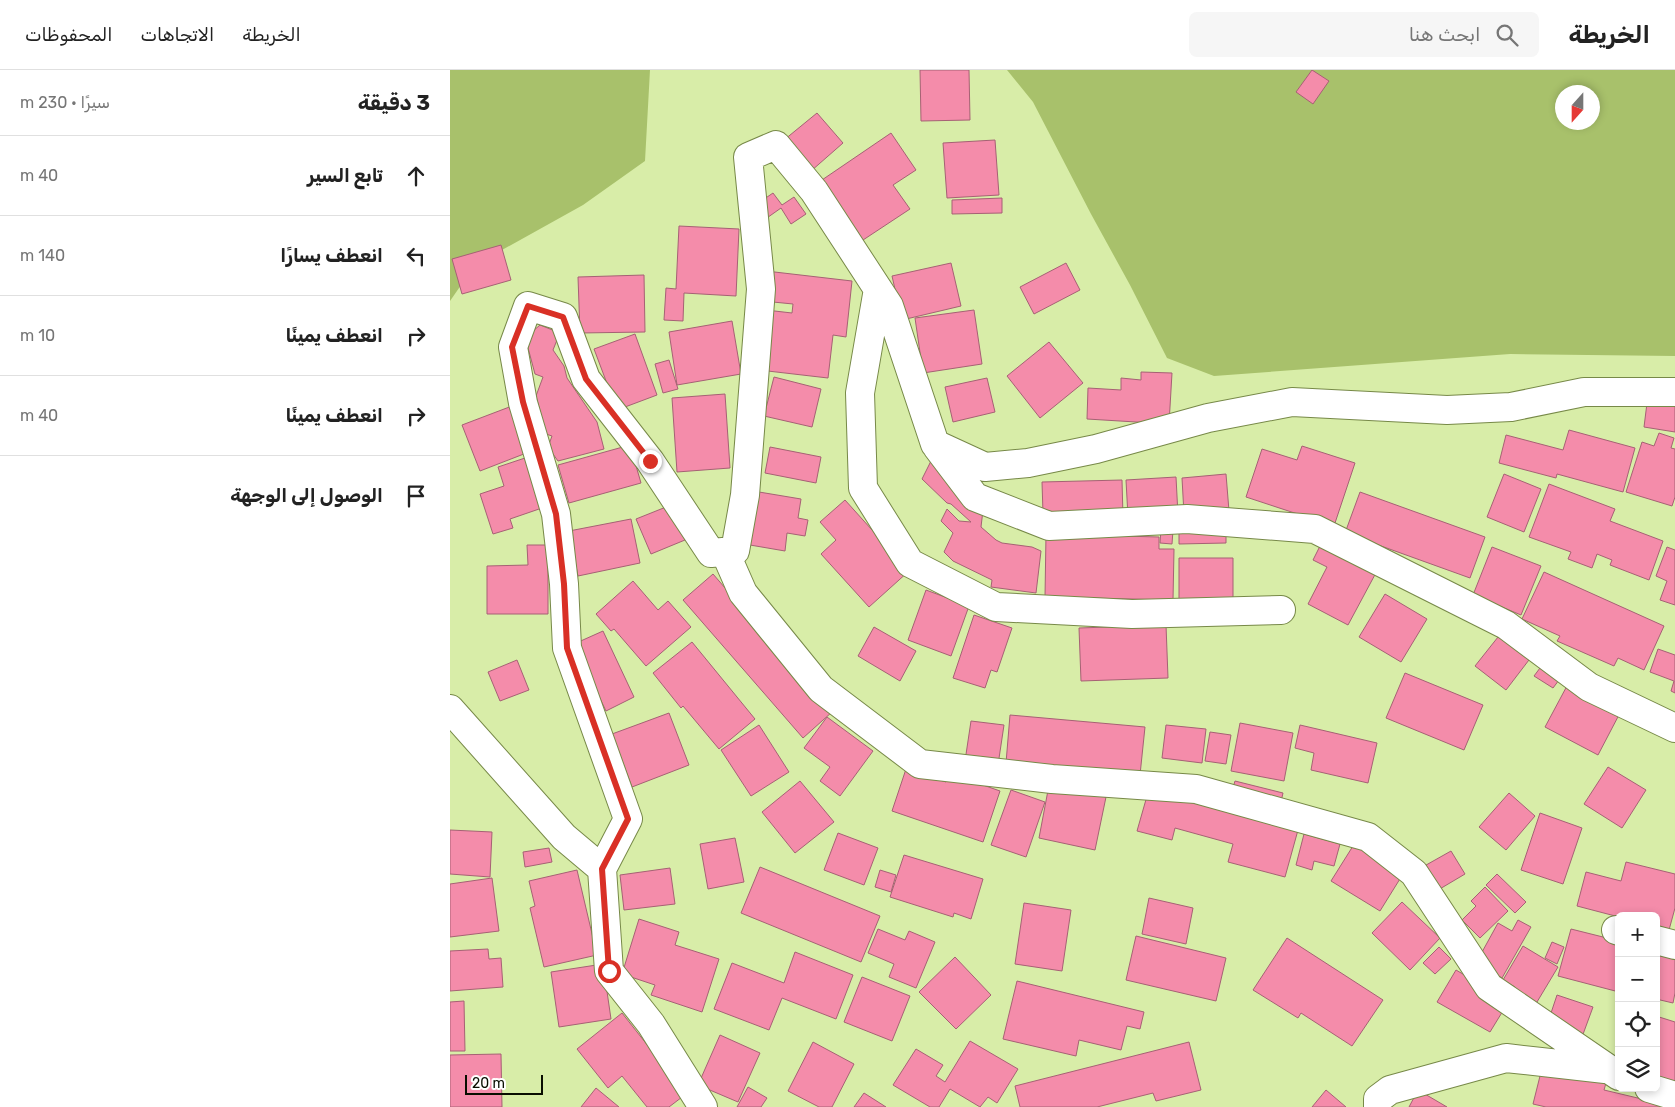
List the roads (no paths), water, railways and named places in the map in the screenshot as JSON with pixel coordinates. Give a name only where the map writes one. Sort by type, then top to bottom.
[{"type":"street","points":[[702,1107],[651,1024],[609,971],[602,869],[628,819],[567,648],[564,584],[556,514],[523,402],[512,347],[528,306],[563,317],[586,379],[650,461],[711,553],[735,551],[745,495],[761,289],[748,157],[776,145],[814,191],[888,306],[935,444],[975,497],[1049,526],[1187,519],[1315,529],[1506,625],[1589,686],[1675,728]]},
{"type":"street","points":[[878,289],[860,393],[864,488],[910,563],[996,607],[1132,614],[1281,610]]},
{"type":"street","points":[[935,444],[986,467],[1096,450],[1208,418],[1292,402],[1447,410],[1511,407],[1584,392],[1675,392]]},
{"type":"street","points":[[725,552],[743,593],[821,689],[920,764],[1052,779],[1196,789],[1368,837],[1414,873],[1489,987],[1614,1073]]},
{"type":"street","points":[[450,709],[564,837],[602,869]]},
{"type":"street","points":[[1660,941],[1675,945]]},
{"type":"street","points":[[1378,1107],[1378,1099],[1390,1090],[1506,1058],[1614,1073]]},
{"type":"street","points":[[1660,1091],[1675,1096]]}]
